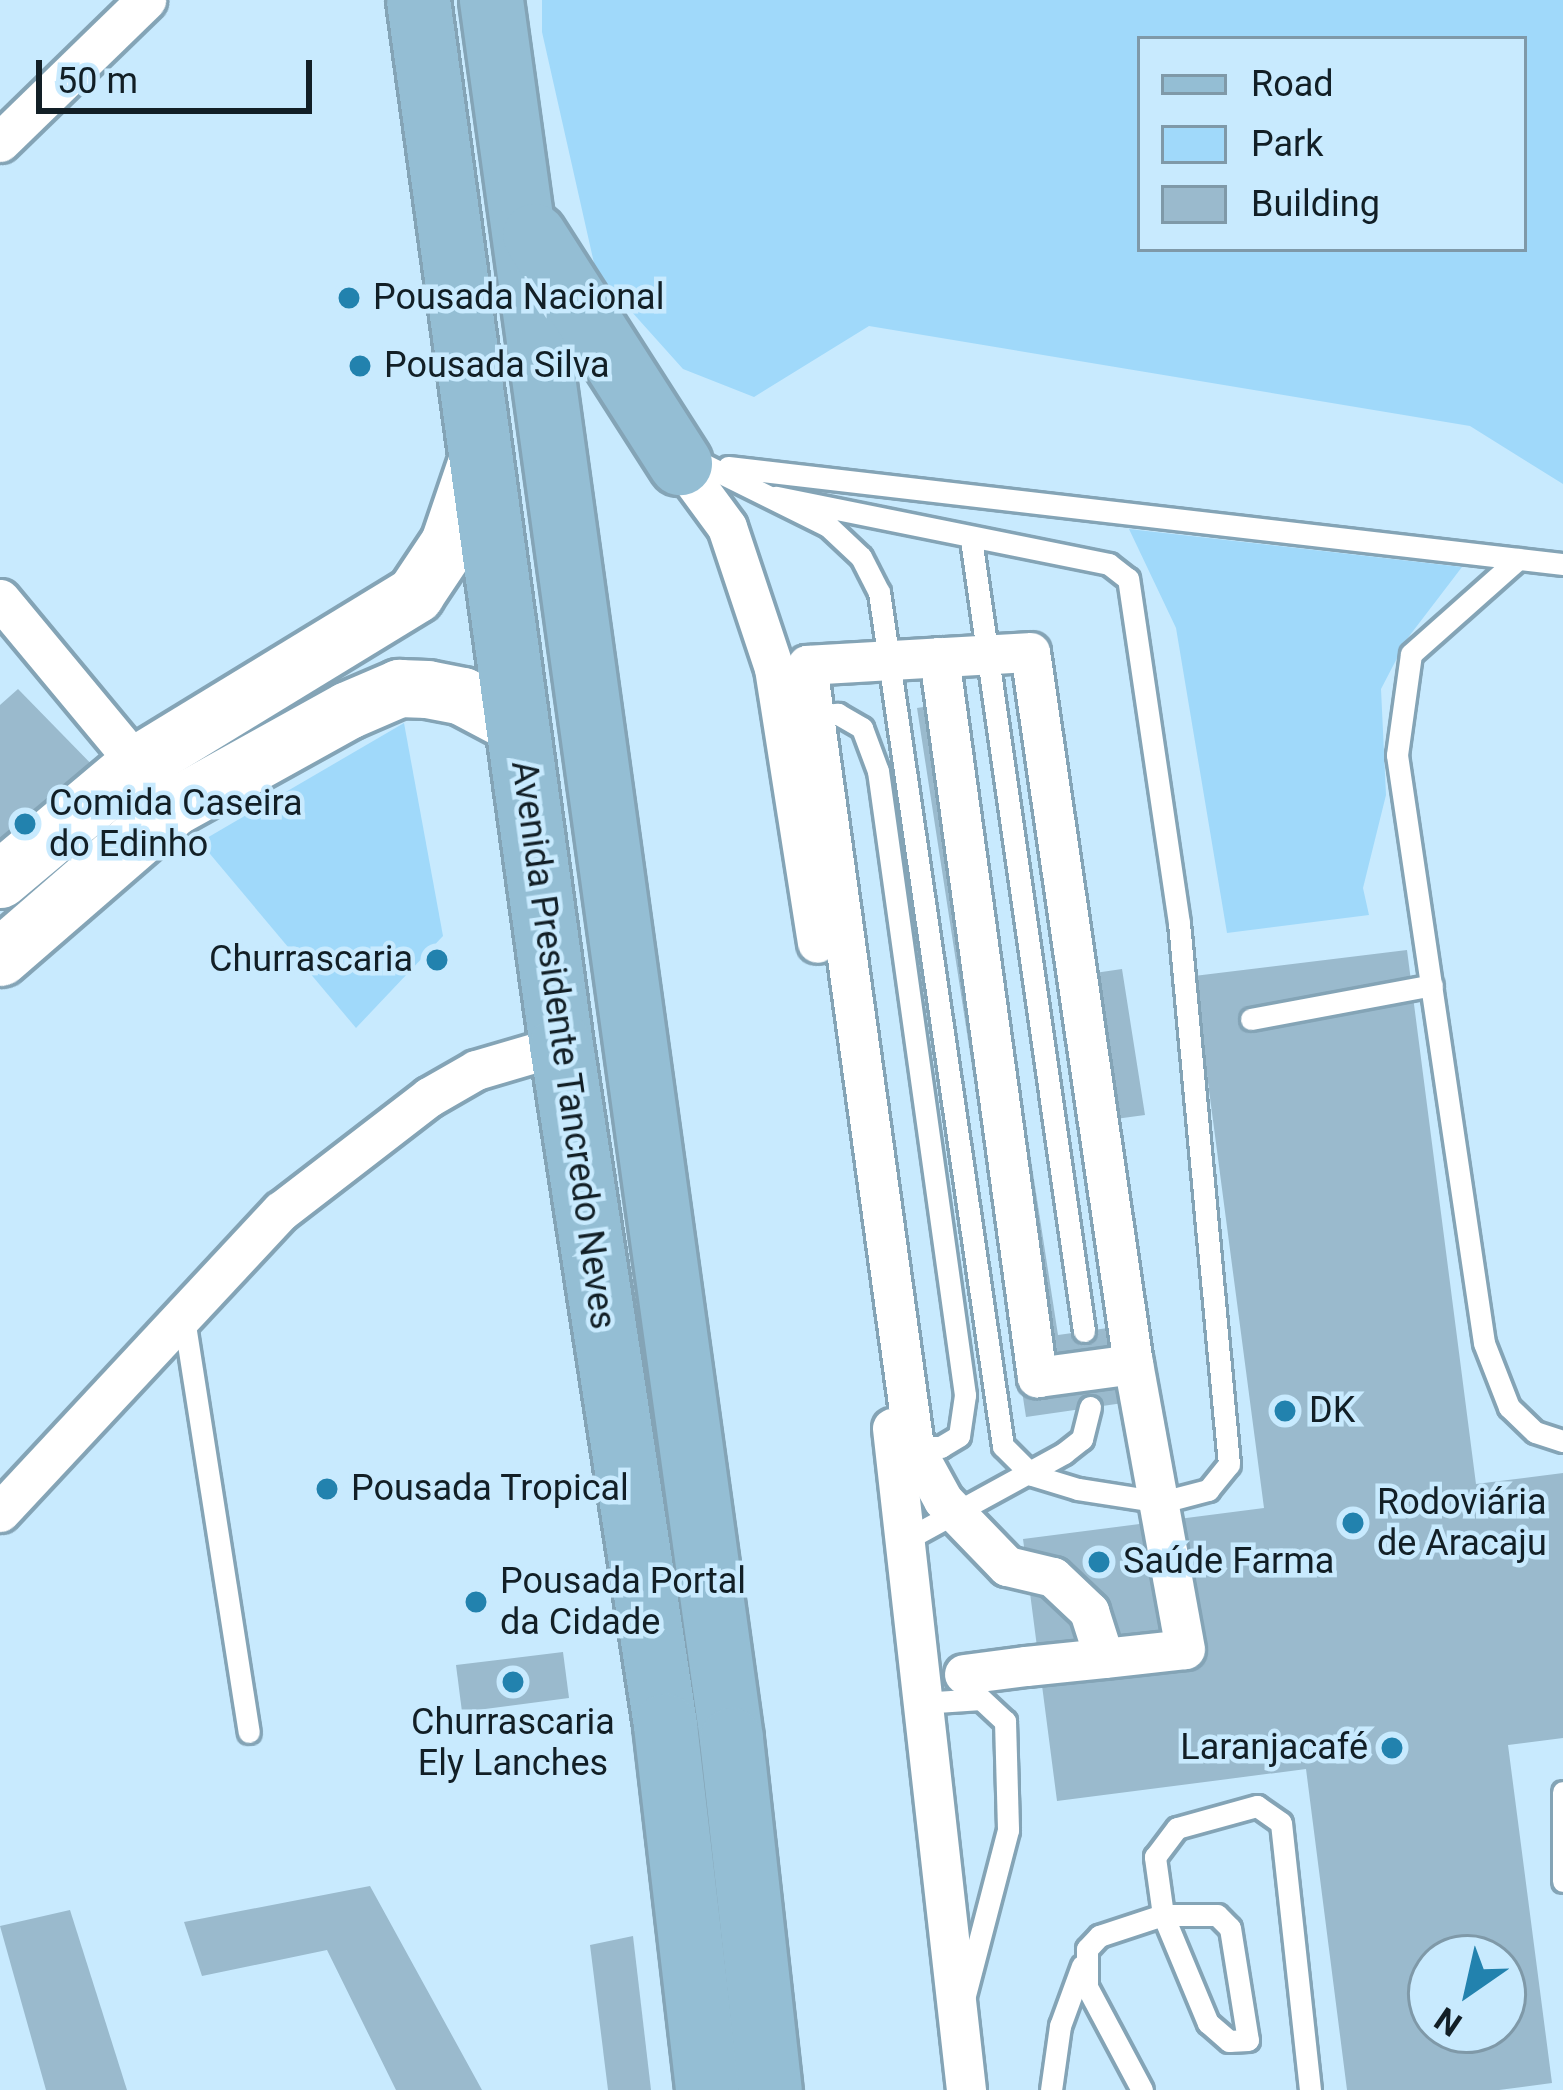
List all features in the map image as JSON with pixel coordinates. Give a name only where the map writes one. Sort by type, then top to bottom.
[{"type":"main road","name":"Avenida Presidente Tancredo Neves","points":[[418,0],[561,1045],[665,1725],[707,2090]]},
{"type":"main road","name":"Avenida Presidente Tancredo Neves","points":[[491,0],[588,663],[770,2090]]},
{"type":"main road","points":[[518,208],[692,464]]},
{"type":"street","points":[[0,142],[146,0]]},
{"type":"street","points":[[0,879],[137,764],[415,594],[449,543],[481,449]]},
{"type":"street","points":[[692,464],[727,526],[798,720],[904,1447],[921,1703],[966,2090]]},
{"type":"street","points":[[0,599],[137,764]]},
{"type":"street","points":[[798,720],[807,665],[1030,652],[1133,1364],[1162,1502],[1185,1648],[964,1673]]},
{"type":"street","points":[[939,657],[1037,1377],[1133,1364]]},
{"type":"street","points":[[0,957],[172,807],[348,710],[399,688],[427,688],[462,696],[517,725]]},
{"type":"street","points":[[0,1512],[281,1211],[369,1139],[476,1070],[561,1045]]},
{"type":"street","points":[[904,1447],[1007,1566],[1053,1577],[1089,1611],[1105,1658]]},
{"type":"lane","points":[[692,464],[776,497],[1109,564],[1128,580],[1178,922],[1229,1464],[1208,1490],[1162,1502],[1032,1475],[1003,1446],[879,592],[860,556],[776,497]]},
{"type":"lane","points":[[692,464],[1563,563]]},
{"type":"lane","points":[[970,539],[983,655],[1084,1331]]},
{"type":"lane","points":[[1518,559],[1444,618],[1404,671],[1397,754],[1484,1343],[1509,1406],[1535,1432],[1563,1441]]},
{"type":"lane","points":[[798,720],[838,714],[862,728],[878,771],[962,1372],[959,1436],[941,1447],[904,1447]]},
{"type":"lane","points":[[1251,1019],[1432,986]]},
{"type":"lane","points":[[183,1311],[249,1732]]},
{"type":"lane","points":[[909,1538],[954,1509],[1032,1475],[1082,1439],[1090,1407]]},
{"type":"lane","points":[[921,1703],[981,1699],[1005,1720],[1008,1830],[957,2025]]},
{"type":"lane","points":[[1563,1792],[1563,1881]]},
{"type":"lane","points":[[1051,2090],[1060,2026],[1082,1966],[1099,1936],[1163,1915],[1224,1919],[1245,2043],[1208,2023],[1163,1915],[1156,1857],[1167,1836],[1257,1806],[1275,1815],[1292,1883],[1310,2090]]},
{"type":"lane","points":[[1082,1966],[1142,2090]]},
{"type":"green space","points":[[542,0],[1563,0],[1563,484],[1470,426],[869,326],[754,397],[683,369],[596,272],[542,32]]},
{"type":"green space","points":[[1129,529],[1462,567],[1407,639],[1381,689],[1386,795],[1363,888],[1369,915],[1227,933],[1176,628]]},
{"type":"green space","points":[[404,723],[443,936],[356,1028],[200,842]]},
{"type":"building","name":"Comida Caseira do Edinho","points":[[18,689],[102,775],[0,874],[0,705]]},
{"type":"building","points":[[960,701],[1058,1335],[1115,1327],[1088,974],[1122,969],[1145,1115],[1108,1120],[1151,1399],[1026,1417],[917,708]]},
{"type":"building","name":"Rodoviária de Aracaju","points":[[1407,950],[1476,1484],[1563,1473],[1563,1738],[1508,1745],[1552,2083],[1499,2090],[1347,2090],[1306,1769],[1057,1801],[1023,1539],[1264,1508],[1194,976]]},
{"type":"building","name":"Churrascaria Ely Lanches","points":[[563,1652],[569,1698],[462,1712],[456,1665]]},
{"type":"building","points":[[370,1886],[482,2090],[396,2090],[327,1950],[202,1976],[184,1922]]},
{"type":"building","points":[[70,1910],[127,2090],[46,2090],[0,1926]]},
{"type":"building","points":[[633,1936],[651,2090],[608,2090],[590,1945]]},
{"type":"place","name":"Pousada Nacional","points":[[349,298]]},
{"type":"place","name":"Pousada Silva","points":[[360,366]]},
{"type":"place","name":"Comida Caseira do Edinho","points":[[25,824]]},
{"type":"place","name":"Churrascaria","points":[[437,960]]},
{"type":"place","name":"DK","points":[[1285,1411]]},
{"type":"place","name":"Pousada Tropical","points":[[327,1489]]},
{"type":"place","name":"Rodoviária de Aracaju","points":[[1353,1523]]},
{"type":"place","name":"Saúde Farma","points":[[1099,1562]]},
{"type":"place","name":"Pousada Portal da Cidade","points":[[476,1602]]},
{"type":"place","name":"Churrascaria Ely Lanches","points":[[513,1682]]},
{"type":"place","name":"Laranjacafé","points":[[1392,1748]]}]
